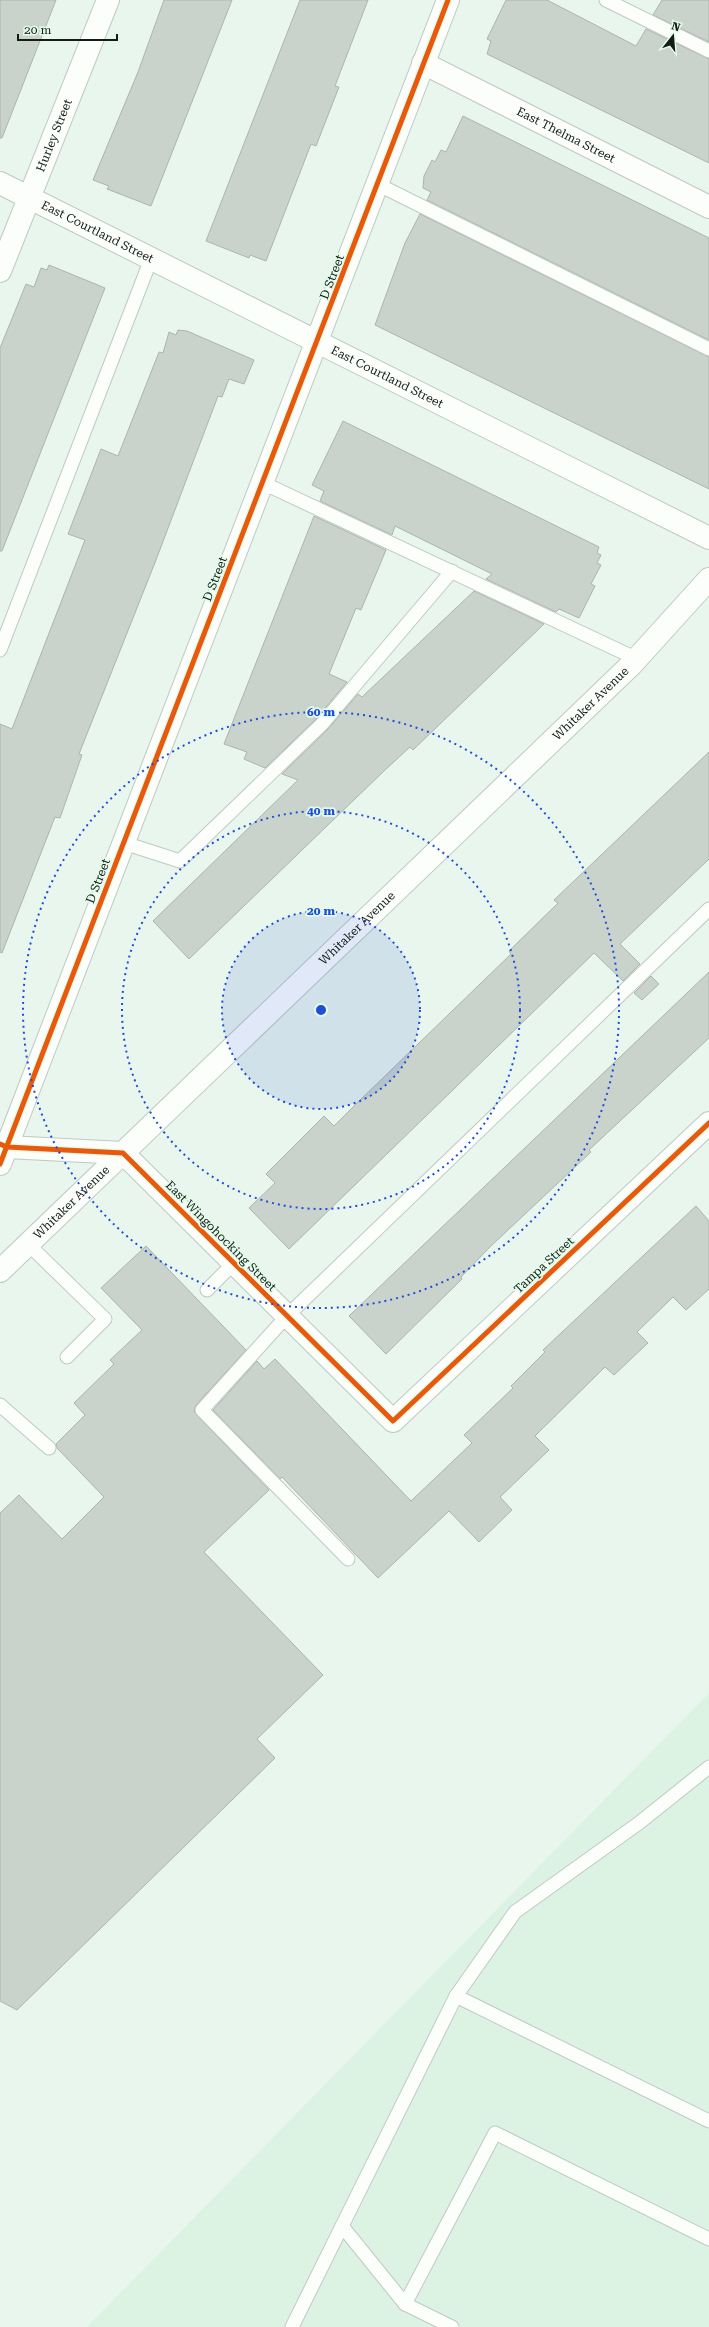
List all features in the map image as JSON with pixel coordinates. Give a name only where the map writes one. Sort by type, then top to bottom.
[{"type":"street","name":"Hurley Street","points":[[0,271],[108,0]]},
{"type":"street","name":"D Street","points":[[2,1152],[124,843],[318,342],[448,0]]},
{"type":"street","name":"East Thelma Street","points":[[423,63],[709,207]]},
{"type":"street","name":"East Courtland Street","points":[[0,183],[709,538]]},
{"type":"street","name":"Whitaker Avenue","points":[[0,1271],[637,659],[709,579]]},
{"type":"street","name":"Tampa Street","points":[[393,1421],[709,1123]]},
{"type":"street","points":[[2,1152],[123,1153]]},
{"type":"street","name":"East Wingohocking Street","points":[[123,1153],[393,1421]]},
{"type":"lane","points":[[606,0],[709,51]]},
{"type":"lane","points":[[377,184],[709,349]]},
{"type":"lane","points":[[0,650],[151,259]]},
{"type":"lane","points":[[263,483],[637,659]]},
{"type":"lane","points":[[124,843],[180,861],[322,724],[452,571]]},
{"type":"lane","points":[[348,1559],[202,1410],[287,1316],[709,909]]},
{"type":"lane","points":[[28,1244],[106,1319],[67,1357]]},
{"type":"lane","points":[[207,1290],[234,1263]]},
{"type":"lane","points":[[0,1405],[49,1448]]},
{"type":"lane","points":[[292,2327],[456,1996],[515,1912],[639,1823],[709,1767]]},
{"type":"lane","points":[[456,1996],[709,2121]]},
{"type":"lane","points":[[405,2304],[495,2133],[709,2239]]},
{"type":"lane","points":[[342,2226],[405,2304],[452,2327]]},
{"type":"shaded area","points":[[709,1693],[709,2327],[87,2327]]},
{"type":"building","points":[[0,0],[56,0],[2,138],[0,138]]},
{"type":"building","points":[[164,0],[232,0],[151,206],[107,189],[109,186],[93,180],[138,72]]},
{"type":"building","points":[[300,0],[368,0],[335,86],[339,87],[316,146],[311,144],[266,261],[250,255],[249,258],[206,241]]},
{"type":"building","points":[[506,0],[547,0],[636,46],[646,29],[709,59],[709,163],[487,54],[491,41],[487,39]]},
{"type":"building","points":[[662,0],[709,0],[709,42],[653,15]]},
{"type":"building","points":[[463,116],[709,238],[709,340],[427,200],[431,192],[423,188],[424,176],[432,160],[435,162],[441,150],[446,152]]},
{"type":"building","points":[[420,214],[709,357],[709,489],[375,325],[405,243]]},
{"type":"building","points":[[49,265],[105,288],[2,551],[0,551],[0,348],[26,284],[34,287],[41,268],[47,270]]},
{"type":"building","points":[[178,330],[187,331],[254,360],[244,384],[229,379],[222,397],[218,396],[156,560],[79,754],[82,755],[60,818],[55,817],[2,953],[0,952],[0,724],[12,729],[85,540],[68,534],[101,449],[118,456],[159,352],[163,353],[169,332],[176,335]]},
{"type":"building","points":[[343,421],[599,547],[597,553],[601,555],[597,563],[601,565],[591,584],[595,586],[579,618],[559,609],[556,612],[486,579],[492,574],[395,526],[392,535],[320,501],[324,491],[312,485]]},
{"type":"building","points":[[314,516],[386,550],[361,610],[356,608],[329,674],[347,682],[316,719],[265,768],[244,759],[247,752],[224,744]]},
{"type":"building","points":[[474,591],[544,624],[413,750],[410,747],[384,771],[189,959],[153,921],[298,780],[282,774],[328,729],[358,694],[362,697]]},
{"type":"building","points":[[709,752],[709,859],[620,944],[640,964],[623,981],[594,953],[289,1249],[249,1208],[275,1183],[266,1174],[324,1116],[334,1126],[511,954],[509,951],[558,903],[554,900]]},
{"type":"building","points":[[709,972],[709,1038],[589,1150],[591,1152],[490,1247],[461,1277],[462,1279],[386,1354],[349,1316]]},
{"type":"building","points":[[651,976],[659,984],[642,1000],[634,993]]},
{"type":"building","points":[[696,1206],[709,1221],[709,1289],[686,1310],[673,1297],[637,1332],[648,1343],[614,1375],[605,1367],[535,1436],[549,1450],[500,1497],[512,1510],[479,1542],[449,1511],[378,1578],[282,1477],[280,1479],[213,1410],[257,1361],[264,1369],[275,1359],[411,1501],[472,1443],[464,1435],[513,1388],[511,1386],[545,1352],[543,1350]]},
{"type":"building","points":[[146,1246],[246,1350],[196,1405],[194,1412],[269,1490],[204,1552],[323,1675],[257,1739],[275,1758],[17,2010],[0,2001],[0,1513],[19,1495],[62,1539],[104,1497],[57,1448],[56,1444],[85,1415],[74,1403],[114,1364],[110,1360],[142,1330],[101,1288]]},
{"type":"cycle path","points":[[0,1164],[448,0]]},
{"type":"cycle path","points":[[0,1144],[7,1147],[123,1153],[393,1421],[709,1123]]}]
